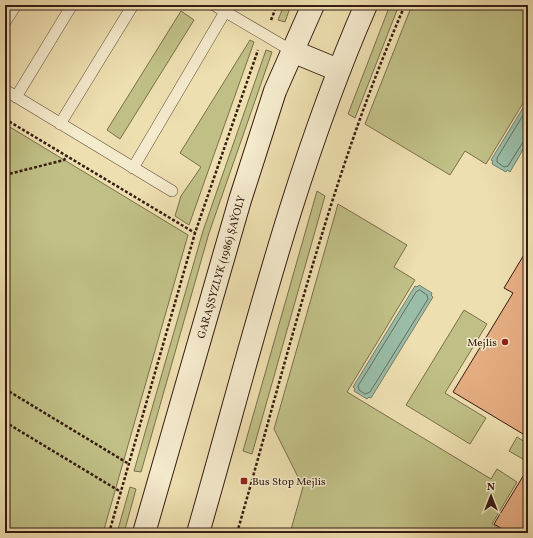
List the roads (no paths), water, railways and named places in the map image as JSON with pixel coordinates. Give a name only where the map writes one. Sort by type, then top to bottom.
[{"type":"main road","name":"GARAŞSYZLYK (1986) ŞAÝOLY","points":[[144,533],[240,200],[275,91],[312,5]]},
{"type":"main road","points":[[198,533],[286,224],[338,70],[366,5]]},
{"type":"main road","points":[[292,51],[338,70]]},
{"type":"lane","points":[[5,22],[16,5]]},
{"type":"lane","points":[[16,97],[72,5]]},
{"type":"lane","points":[[60,124],[133,5]]},
{"type":"lane","points":[[214,5],[227,8],[265,35],[292,51]]},
{"type":"lane","points":[[133,168],[227,8]]},
{"type":"lane","points":[[5,90],[172,191]]},
{"type":"water","points":[[528,100],[528,141],[510,172],[507,170],[506,172],[492,164],[493,161],[491,160]]},
{"type":"water","points":[[419,285],[432,293],[431,295],[433,297],[371,398],[369,397],[367,399],[354,391],[355,389],[353,387],[415,286],[417,287]]},
{"type":"place","name":"Mejlis","points":[[505,342]]},
{"type":"place","name":"Bus Stop Mejlis","points":[[244,481]]}]
